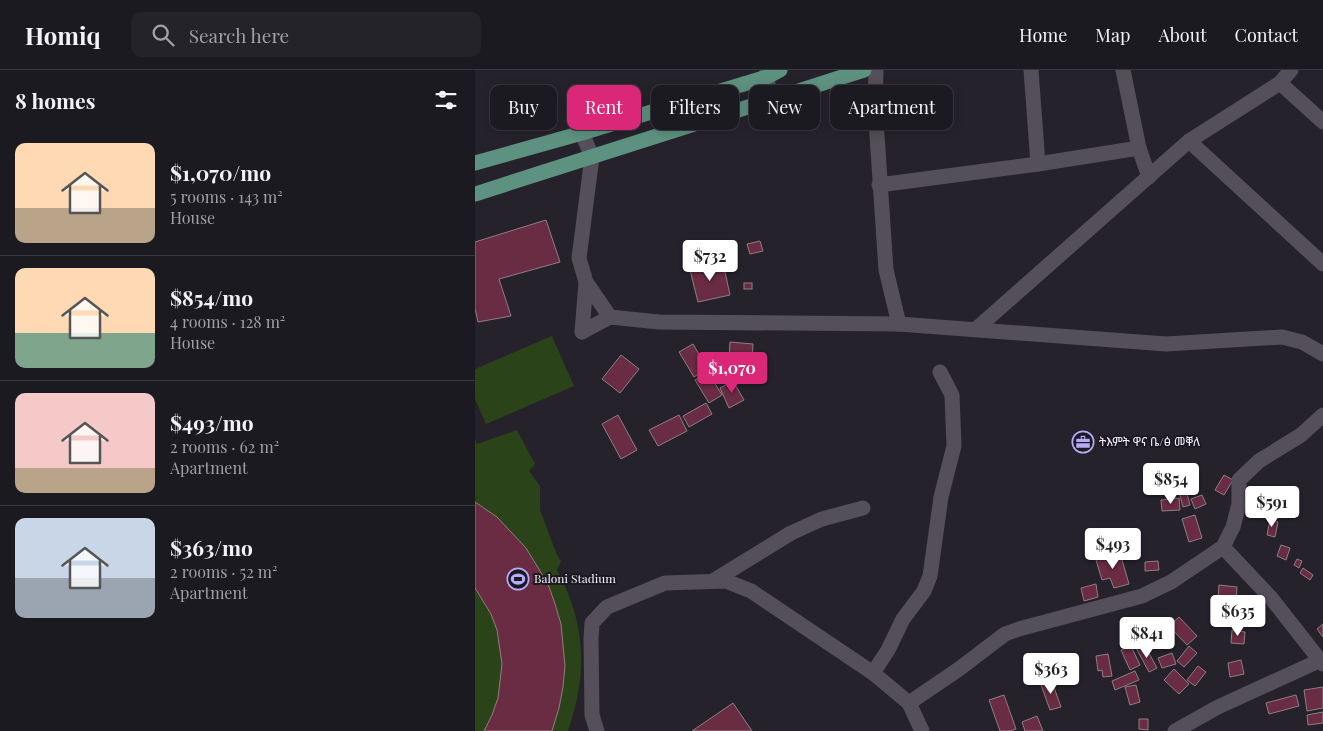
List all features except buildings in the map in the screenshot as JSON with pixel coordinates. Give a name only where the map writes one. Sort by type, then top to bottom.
[{"type":"main road","points":[[816,85],[864,70]]},
{"type":"main road","points":[[475,163],[582,133],[771,72]]},
{"type":"main road","points":[[475,194],[749,106]]},
{"type":"street","points":[[875,70],[879,185],[887,270],[899,324]]},
{"type":"street","points":[[1031,70],[1038,164]]},
{"type":"street","points":[[1123,70],[1139,148],[1149,177]]},
{"type":"street","points":[[976,329],[1189,142],[1280,83],[1291,70]]},
{"type":"street","points":[[770,85],[771,72]]},
{"type":"street","points":[[1280,83],[1323,122]]},
{"type":"street","points":[[582,133],[592,157],[579,258],[586,282],[610,317]]},
{"type":"street","points":[[1189,142],[1323,264]]},
{"type":"street","points":[[879,185],[1038,164],[1139,148]]},
{"type":"street","points":[[586,282],[582,332],[610,317],[659,322],[899,324],[1166,344],[1282,336],[1302,342],[1323,354]]},
{"type":"street","points":[[873,673],[888,650],[903,619],[924,591],[930,576],[941,497],[954,446],[952,395],[940,372]]},
{"type":"street","points":[[909,703],[959,669],[1005,634],[1142,596],[1171,582],[1223,547],[1233,527],[1239,504],[1239,480],[1259,461],[1301,434],[1323,415]]},
{"type":"street","points":[[713,581],[791,533],[822,519],[863,508]]},
{"type":"street","points":[[1175,731],[1217,707],[1322,662],[1271,598],[1223,547]]},
{"type":"street","points":[[597,731],[592,716],[591,639],[593,623],[607,607],[665,583],[713,581],[726,581],[751,592],[873,673],[909,703],[922,731]]},
{"type":"green space","points":[[552,336],[574,386],[486,424],[475,399],[475,369]]},
{"type":"green space","name":"Baloni Stadium","points":[[517,430],[535,464],[529,471],[540,486],[540,510],[561,561],[557,570],[567,590],[578,629],[581,669],[579,689],[568,731],[475,731],[475,439],[477,444]]},
{"type":"place","name":"ትእምት ዋና ቤ/ፅ መቐለ","points":[[1083,442]]},
{"type":"place","name":"Baloni Stadium","points":[[518,579]]}]
